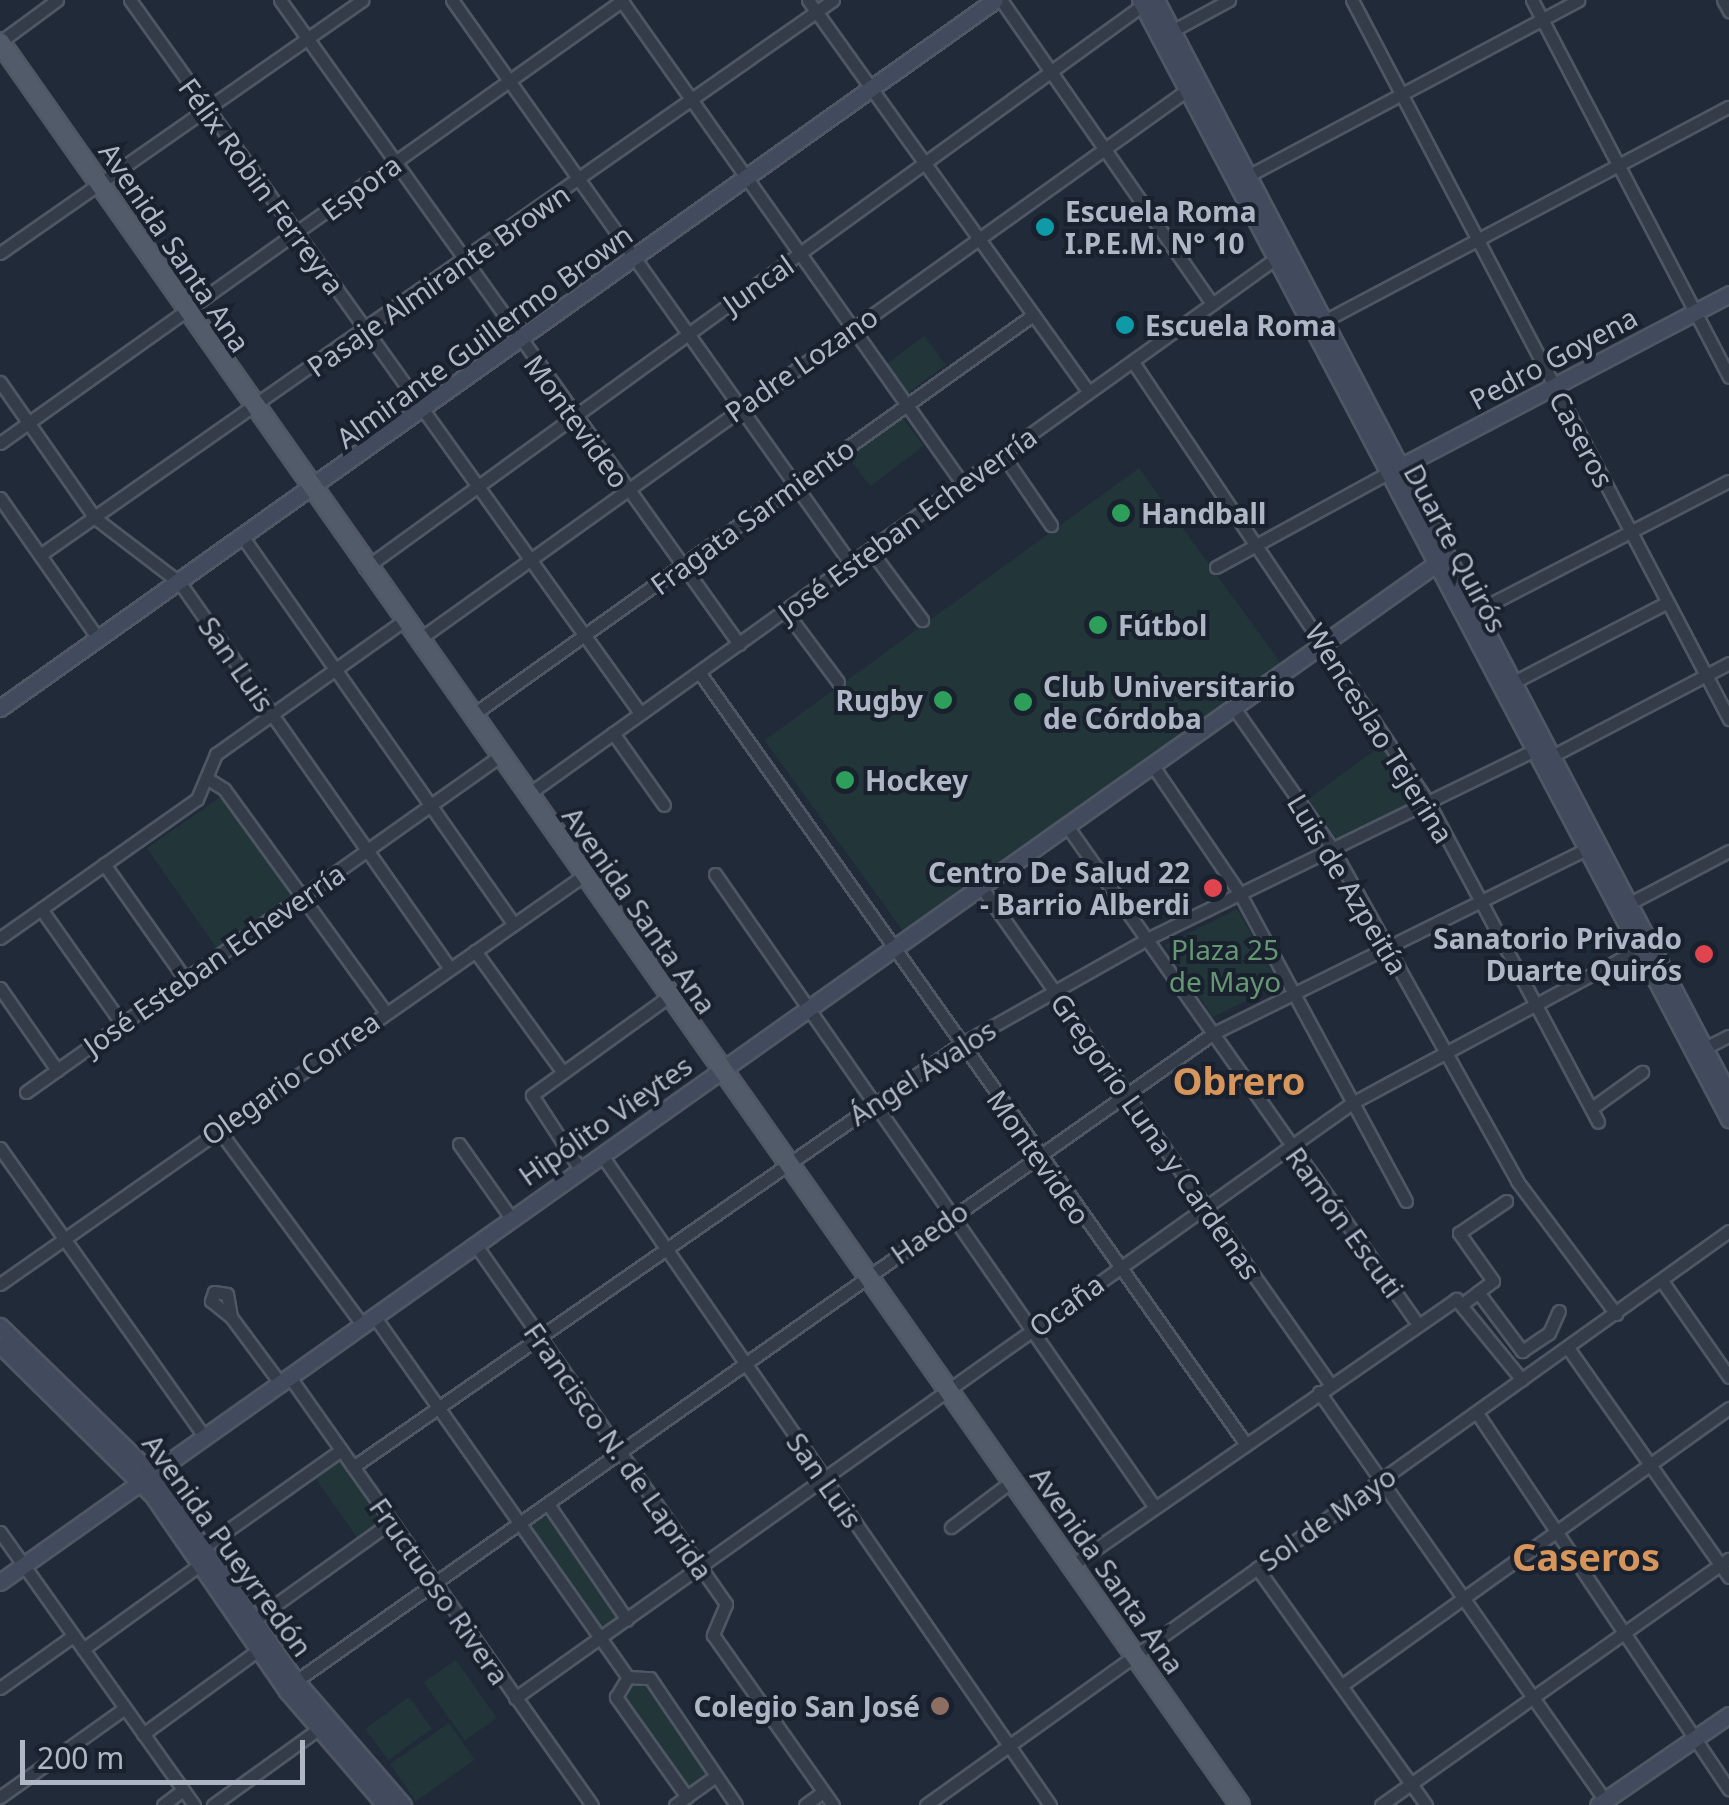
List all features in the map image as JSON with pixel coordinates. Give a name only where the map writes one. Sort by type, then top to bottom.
[{"type":"main road","name":"Almirante Guillermo Brown","points":[[2,703],[312,492],[998,0]]},
{"type":"main road","name":"Duarte Quirós","points":[[1147,1],[1172,31],[1241,180],[1471,615],[1535,750],[1630,903],[1729,1119]]},
{"type":"main road","name":"Duarte Quirós","points":[[1147,1],[1187,90],[1241,180]]},
{"type":"main road","name":"Avenida Santa Ana","points":[[0,42],[365,568],[1240,1805]]},
{"type":"main road","name":"Duarte Quirós","points":[[1281,256],[1324,321],[1394,470]]},
{"type":"main road","name":"Pedro Goyena","points":[[1394,470],[1729,294]]},
{"type":"main road","name":"Hipólito Vieytes","points":[[0,1582],[1442,559]]},
{"type":"main road","name":"Duarte Quirós","points":[[1471,615],[1514,682],[1552,756],[1640,949],[1729,1095]]},
{"type":"main road","name":"Avenida Pueyrredón","points":[[0,1326],[146,1478],[204,1547],[323,1726],[403,1805]]},
{"type":"main road","name":"Avenida Pueyrredón","points":[[0,1345],[146,1478],[258,1650],[385,1805]]},
{"type":"main road","points":[[1601,1803],[1729,1715]]},
{"type":"street","points":[[0,42],[57,0]]},
{"type":"street","name":"Félix Robin Ferreyra","points":[[130,0],[474,488],[640,713]]},
{"type":"street","name":"Montevideo","points":[[280,0],[739,644]]},
{"type":"street","points":[[0,253],[363,0]]},
{"type":"street","points":[[452,0],[576,183],[850,564]]},
{"type":"street","points":[[622,0],[962,484]]},
{"type":"street","name":"Espora","points":[[0,443],[622,0]]},
{"type":"street","points":[[808,0],[1088,392]]},
{"type":"street","name":"Pasaje Almirante Brown","points":[[40,556],[833,0]]},
{"type":"street","points":[[998,0],[1212,304]]},
{"type":"street","points":[[1172,31],[1229,0]]},
{"type":"street","name":"Caseros","points":[[1352,0],[1729,719]]},
{"type":"street","points":[[1532,0],[1729,377]]},
{"type":"street","points":[[1241,180],[1578,0]]},
{"type":"street","points":[[1723,0],[1729,11]]},
{"type":"street","name":"Juncal","points":[[365,568],[1147,1]]},
{"type":"street","name":"Padre Lozano","points":[[417,641],[1187,90]]},
{"type":"street","points":[[1324,321],[1729,107]]},
{"type":"street","name":"José Esteban Echeverría","points":[[527,796],[1281,256]]},
{"type":"street","name":"Fragata Sarmiento","points":[[470,717],[1034,316]]},
{"type":"street","name":"Wenceslao Tejerina","points":[[1132,362],[1428,802],[1598,1122]]},
{"type":"street","name":"San Luis","points":[[0,382],[95,518],[180,583],[450,968]]},
{"type":"street","points":[[1002,455],[1050,526]]},
{"type":"street","name":"Pedro Goyena","points":[[1216,567],[1394,470]]},
{"type":"street","points":[[1471,615],[1729,480]]},
{"type":"street","points":[[0,498],[98,640]]},
{"type":"street","points":[[244,539],[514,924]]},
{"type":"street","points":[[871,551],[922,620]]},
{"type":"street","points":[[1514,682],[1666,603]]},
{"type":"street","points":[[786,612],[838,682]]},
{"type":"street","points":[[0,938],[197,799],[216,754],[403,621]]},
{"type":"street","points":[[1552,756],[1729,663]]},
{"type":"street","name":"Montevideo","points":[[699,672],[1117,1268],[1245,1443]]},
{"type":"street","name":"Luis de Azpeitía","points":[[1234,708],[1332,848],[1516,1180],[1616,1314]]},
{"type":"street","points":[[613,733],[664,806]]},
{"type":"street","name":"Ángel Ávalos","points":[[353,1467],[961,1044],[1147,939],[1535,750]]},
{"type":"street","name":"José Esteban Echeverría","points":[[26,1092],[500,756]]},
{"type":"street","points":[[1153,766],[1240,894],[1406,1200]]},
{"type":"street","points":[[208,779],[302,896],[386,1013]]},
{"type":"street","name":"Ramón Escuti","points":[[1066,826],[1418,1323]]},
{"type":"street","name":"Haedo","points":[[296,1681],[1212,1034],[1592,846]]},
{"type":"street","points":[[1630,903],[1729,852]]},
{"type":"street","points":[[104,864],[185,979]]},
{"type":"street","points":[[715,874],[806,1011],[1154,1506]]},
{"type":"street","name":"Olegario Correa","points":[[0,1284],[583,876]]},
{"type":"street","name":"Gregorio Luna y Cardenas","points":[[982,888],[1205,1206],[1381,1480],[1533,1695],[1601,1803]]},
{"type":"street","points":[[41,909],[122,1024]]},
{"type":"street","name":"Ocaña","points":[[515,1698],[1352,1103],[1640,949]]},
{"type":"street","points":[[475,951],[562,1071]]},
{"type":"street","points":[[0,988],[57,1070]]},
{"type":"street","points":[[580,1169],[532,1095],[668,998]]},
{"type":"street","points":[[1700,1051],[1729,1036]]},
{"type":"street","points":[[1592,1108],[1642,1072]]},
{"type":"street","points":[[218,1129],[438,1406],[628,1677]]},
{"type":"street","points":[[459,1144],[512,1218]]},
{"type":"street","points":[[0,1148],[204,1436]]},
{"type":"street","name":"San Luis","points":[[601,1154],[1050,1805]]},
{"type":"street","points":[[1071,1566],[1418,1323],[1450,1302],[1465,1302],[1494,1280],[1458,1233],[1506,1201]]},
{"type":"street","name":"Sol de Mayo","points":[[926,1805],[941,1801],[1009,1746],[1729,1231]]},
{"type":"street","name":"Francisco N. de Laprida","points":[[475,1244],[726,1604],[713,1635],[833,1805]]},
{"type":"street","points":[[1662,1280],[1729,1377]]},
{"type":"street","points":[[1478,1292],[1522,1351],[1549,1334],[1559,1310]]},
{"type":"street","points":[[1465,1302],[1522,1380]]},
{"type":"street","name":"Fructuoso Rivera","points":[[232,1317],[341,1450],[592,1805]]},
{"type":"street","points":[[1568,1348],[1725,1562],[1729,1577]]},
{"type":"street","points":[[1342,1684],[1729,1408]]},
{"type":"street","points":[[1477,1413],[1699,1735],[1729,1790]]},
{"type":"street","points":[[204,1547],[341,1450]]},
{"type":"street","points":[[950,1526],[1012,1481]]},
{"type":"street","points":[[548,1504],[627,1620]]},
{"type":"street","points":[[254,1620],[391,1522]]},
{"type":"street","points":[[0,1532],[194,1805]]},
{"type":"street","points":[[1381,1805],[1725,1562]]},
{"type":"street","points":[[83,1649],[201,1564]]},
{"type":"street","points":[[1257,1568],[1426,1805]]},
{"type":"street","points":[[0,1688],[74,1636]]},
{"type":"street","points":[[143,1734],[258,1650]]},
{"type":"street","points":[[628,1677],[650,1678],[736,1805]]},
{"type":"street","points":[[628,1677],[616,1696],[686,1797]]},
{"type":"street","points":[[0,1797],[125,1708]]},
{"type":"street","points":[[213,1805],[323,1726]]},
{"type":"street","points":[[675,1805],[716,1776]]},
{"type":"street","points":[[163,1805],[183,1790]]},
{"type":"street","points":[[805,1805],[824,1792]]},
{"type":"green space","points":[[924,336],[946,365],[907,394],[885,365]]},
{"type":"green space","points":[[902,417],[924,446],[870,486],[848,457]]},
{"type":"green space","name":"Club Universitario de Córdoba","points":[[1139,468],[1283,666],[908,938],[764,740]]},
{"type":"green space","points":[[1382,745],[1416,800],[1338,841],[1308,799]]},
{"type":"green space","points":[[223,795],[294,896],[217,949],[147,848]]},
{"type":"green space","name":"Plaza 25 de Mayo","points":[[1237,909],[1280,985],[1213,1017],[1165,945]]},
{"type":"green space","points":[[339,1456],[383,1519],[357,1537],[313,1474]]},
{"type":"green space","points":[[546,1509],[619,1618],[600,1630],[527,1522]]},
{"type":"green space","points":[[456,1660],[497,1718],[465,1741],[424,1682]]},
{"type":"green space","points":[[630,1680],[648,1682],[713,1776],[688,1794],[619,1697]]},
{"type":"green space","points":[[409,1697],[432,1729],[388,1760],[365,1729]]},
{"type":"green space","points":[[449,1723],[475,1760],[416,1801],[390,1764]]},
{"type":"place","name":"Escuela Roma I.P.E.M. N° 10","points":[[1045,227]]},
{"type":"place","name":"Escuela Roma","points":[[1125,325]]},
{"type":"place","name":"Handball","points":[[1121,513]]},
{"type":"place","name":"Fútbol","points":[[1098,625]]},
{"type":"place","name":"Rugby","points":[[943,700]]},
{"type":"place","name":"Club Universitario de Córdoba","points":[[1023,702]]},
{"type":"place","name":"Hockey","points":[[845,780]]},
{"type":"place","name":"Centro De Salud 22 - Barrio Alberdi","points":[[1213,888]]},
{"type":"place","name":"Sanatorio Privado Duarte Quirós","points":[[1704,954]]},
{"type":"place","name":"Colegio San José","points":[[940,1706]]},
{"type":"district","name":"Obrero","points":[[1239,1081]]},
{"type":"district","name":"Caseros","points":[[1586,1557]]}]
